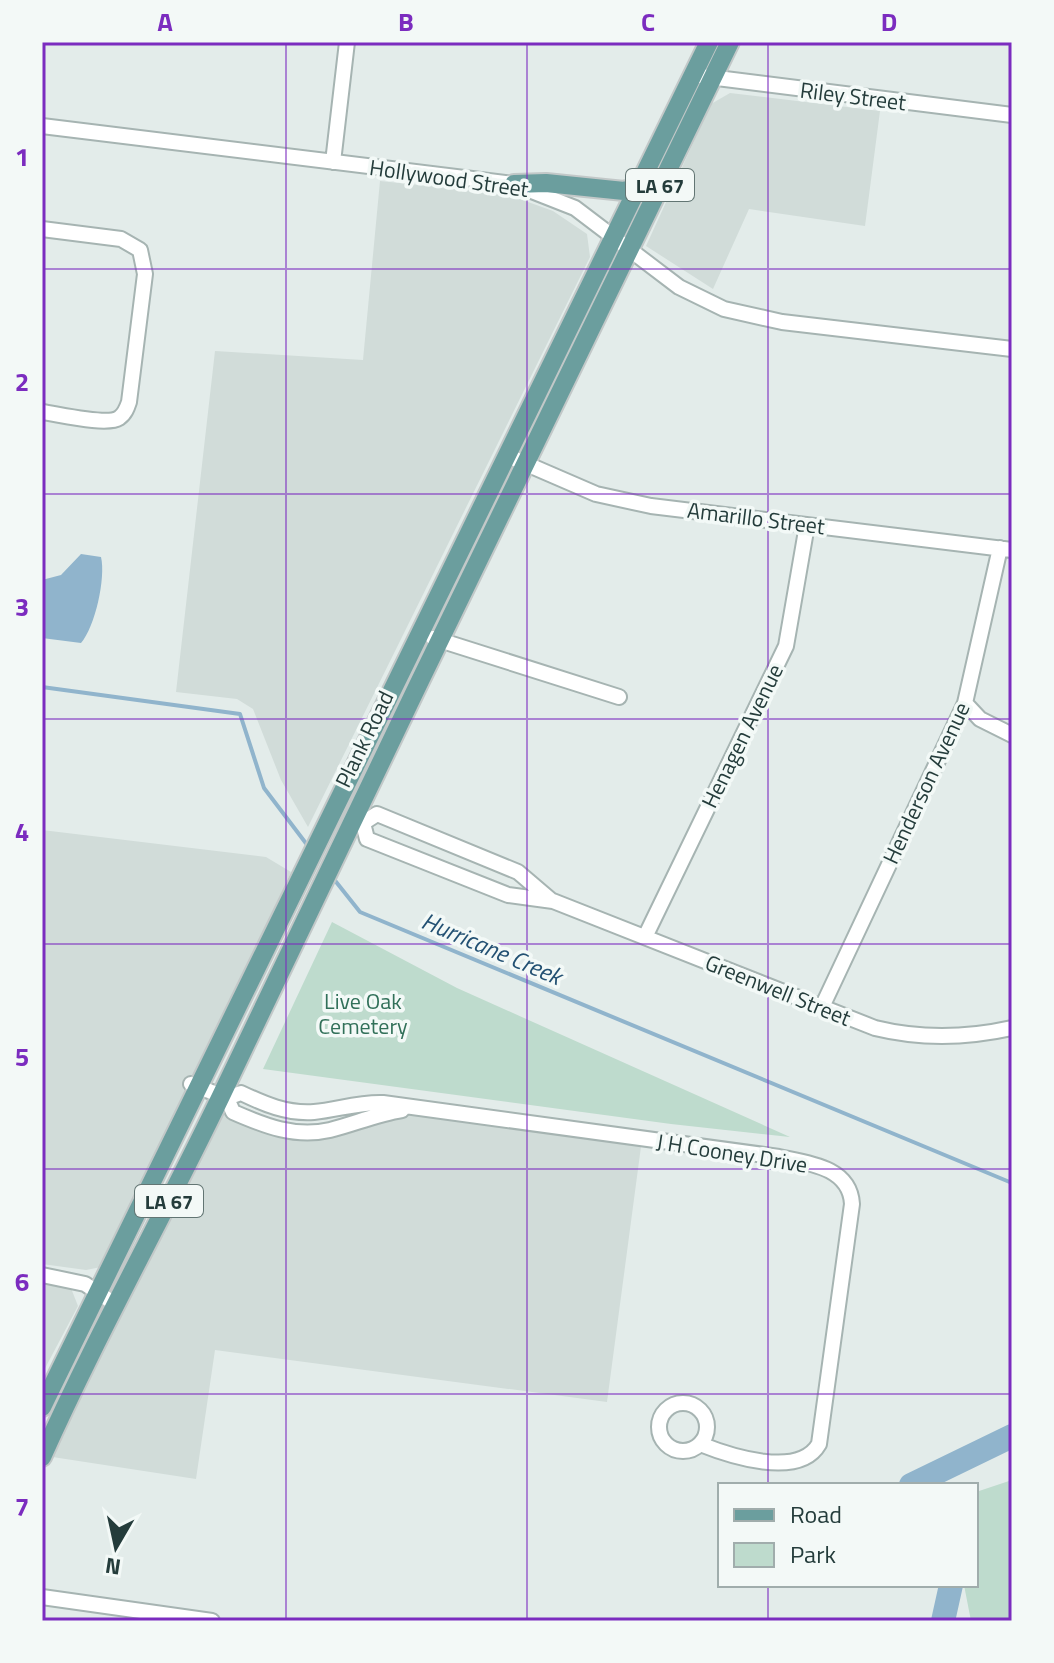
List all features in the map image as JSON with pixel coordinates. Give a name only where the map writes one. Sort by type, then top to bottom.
[{"type":"main road","name":"Plank Road","points":[[621,244],[639,187],[709,42]]},
{"type":"main road","name":"Plank Road","points":[[42,1457],[115,1304],[224,1097],[338,849],[358,821],[516,460],[621,244],[730,42]]},
{"type":"main road","points":[[514,184],[546,183],[624,191],[639,187]]},
{"type":"main road","name":"Plank Road","points":[[42,1407],[195,1085],[420,634],[516,460]]},
{"type":"street","points":[[333,162],[347,42]]},
{"type":"street","name":"Riley Street","points":[[693,75],[1012,115]]},
{"type":"street","name":"Hollywood Street","points":[[42,126],[514,184],[567,203],[694,296],[742,314],[782,322],[1012,349]]},
{"type":"street","points":[[42,229],[121,239],[140,250],[145,274],[129,402],[120,417],[105,420],[42,412]]},
{"type":"street","name":"Amarillo Street","points":[[516,460],[596,494],[651,506],[1006,549]]},
{"type":"street","name":"Henagen Avenue","points":[[645,937],[786,646],[807,525]]},
{"type":"street","name":"Henderson Avenue","points":[[822,1007],[965,703],[1006,549]]},
{"type":"street","points":[[420,634],[619,697]]},
{"type":"street","points":[[965,703],[980,719],[1012,735]]},
{"type":"street","name":"Greenwell Street","points":[[334,809],[358,821],[367,839],[508,895],[553,901],[875,1028],[905,1034],[956,1036],[1012,1028]]},
{"type":"street","name":"Greenwell Street","points":[[358,821],[377,814],[518,872],[553,901]]},
{"type":"street","name":"J H Cooney Drive","points":[[195,1085],[224,1097],[241,1093],[273,1107],[295,1111],[313,1112],[367,1102],[779,1157],[817,1167],[843,1179],[852,1204],[819,1444],[808,1457],[791,1463],[726,1454],[700,1444]]},
{"type":"street","name":"J H Cooney Drive","points":[[224,1097],[233,1112],[265,1127],[297,1133],[329,1130],[414,1108]]},
{"type":"street","points":[[42,1275],[85,1284],[115,1304]]},
{"type":"street","points":[[42,1597],[212,1621]]},
{"type":"shaded area","points":[[730,93],[880,111],[865,226],[749,209],[713,289],[646,246],[711,104]]},
{"type":"shaded area","points":[[380,181],[506,194],[553,211],[587,234],[590,257],[308,827],[281,780],[253,709],[237,699],[176,692],[215,351],[363,360]]},
{"type":"shaded area","points":[[42,830],[266,857],[291,872],[168,1139],[101,1267],[86,1270],[42,1264]]},
{"type":"shaded area","points":[[218,1105],[317,1132],[414,1108],[642,1139],[607,1402],[215,1350],[196,1479],[46,1456]]},
{"type":"shaded area","points":[[42,1275],[67,1278],[78,1306],[42,1374]]},
{"type":"green space","name":"Live Oak Cemetery","points":[[332,922],[457,988],[790,1137],[263,1069]]},
{"type":"green space","points":[[1012,1480],[1012,1621],[971,1621],[964,1587],[978,1587],[978,1491]]},
{"type":"water","points":[[81,554],[101,557],[101,589],[91,626],[81,643],[42,638],[42,580],[61,575]]},
{"type":"waterway","name":"Hurricane Creek","points":[[42,687],[240,714],[264,788],[308,846]]},
{"type":"waterway","name":"Hurricane Creek","points":[[333,878],[360,912],[1012,1183]]},
{"type":"waterway","points":[[915,1483],[1012,1436]]},
{"type":"waterway","points":[[943,1621],[951,1587]]}]
